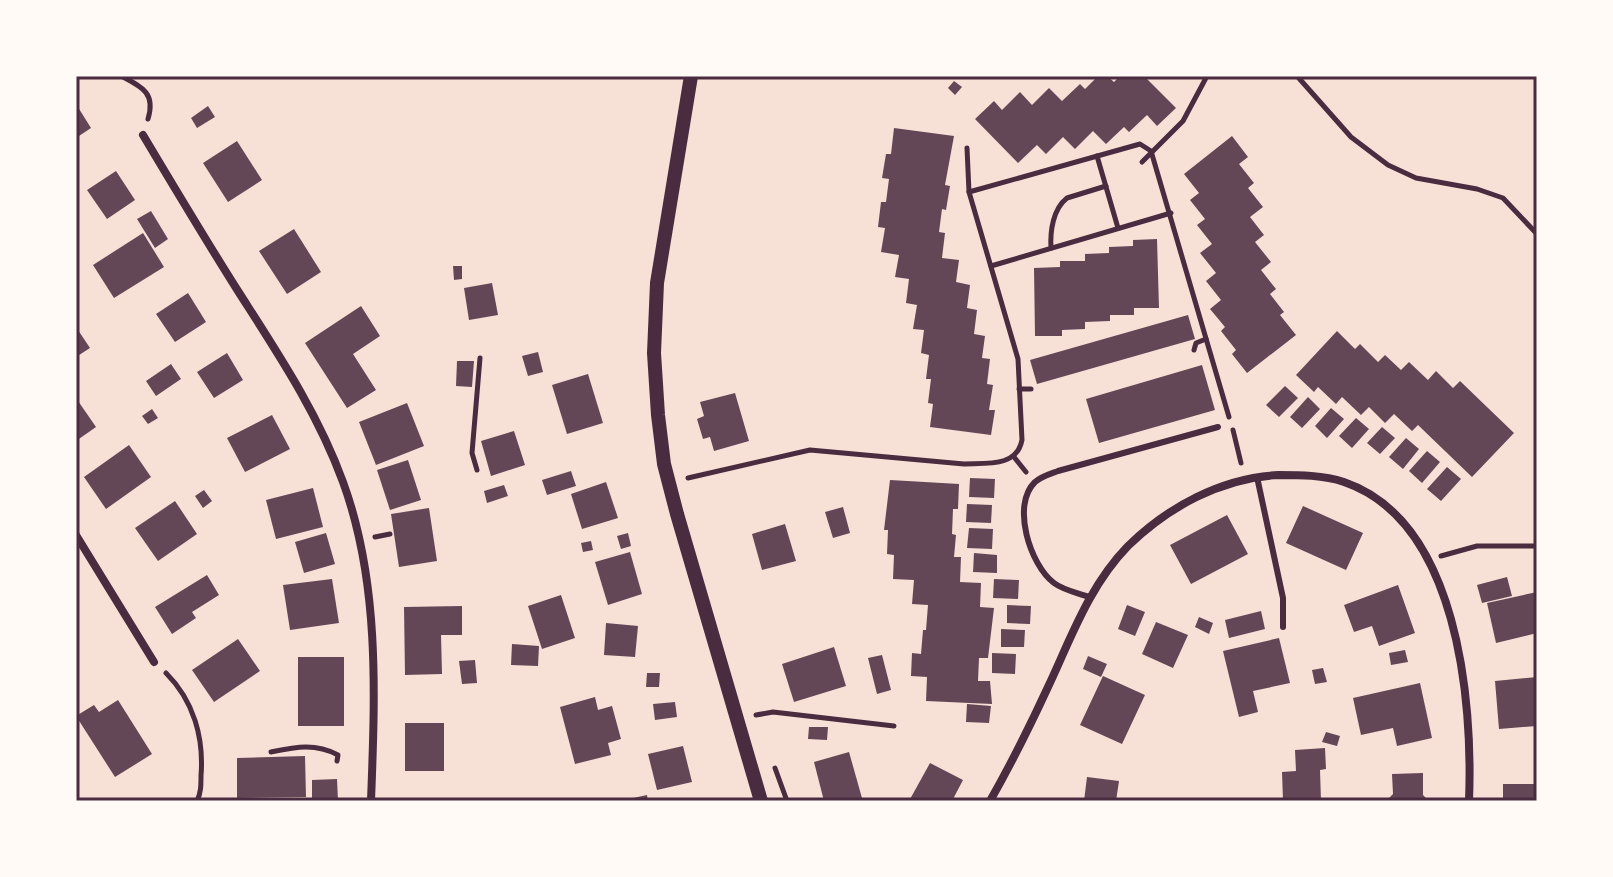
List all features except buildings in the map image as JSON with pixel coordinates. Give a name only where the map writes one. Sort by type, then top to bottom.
[{"type":"street","points":[[691,76],[657,283],[654,353],[658,415],[664,464],[677,514],[761,801]]},
{"type":"street","points":[[143,135],[286,366],[319,425],[344,484],[362,555],[371,614],[374,721],[371,801]]},
{"type":"street","points":[[990,801],[1020,745],[1089,597],[1107,570],[1150,526],[1189,501],[1257,477],[1326,477],[1369,494],[1402,523],[1429,561],[1451,621],[1461,665],[1470,750],[1469,801]]},
{"type":"street","points":[[76,535],[112,589],[154,662]]},
{"type":"lane","points":[[1089,597],[1056,585],[1034,556],[1028,541],[1025,517],[1026,497],[1034,483],[1058,471],[1218,427]]},
{"type":"lane","points":[[1257,477],[1283,598],[1283,627]]},
{"type":"path","points":[[121,76],[148,94],[152,105],[143,135]]},
{"type":"path","points":[[1142,162],[1183,121],[1207,76]]},
{"type":"path","points":[[1297,76],[1351,137],[1388,165],[1416,178],[1477,189],[1503,198],[1537,234]]},
{"type":"path","points":[[969,192],[1140,144],[1151,151],[1235,436],[1245,480]]},
{"type":"path","points":[[688,478],[810,450],[964,464],[1003,461],[1020,451],[1018,359],[969,192],[967,148]]},
{"type":"path","points":[[1097,156],[1118,228]]},
{"type":"path","points":[[1051,248],[1052,229],[1062,202],[1106,186]]},
{"type":"path","points":[[991,266],[1171,213]]},
{"type":"path","points":[[1194,350],[1196,343],[1206,339]]},
{"type":"path","points":[[477,470],[472,453],[480,358]]},
{"type":"path","points":[[1019,389],[1031,389]]},
{"type":"path","points":[[686,464],[691,490]]},
{"type":"path","points":[[1429,561],[1477,546],[1537,546]]},
{"type":"path","points":[[154,662],[174,681],[197,720],[203,750],[197,801]]},
{"type":"path","points":[[753,703],[762,729]]},
{"type":"path","points":[[756,715],[773,712],[894,726]]},
{"type":"path","points":[[271,752],[306,746],[322,747],[338,755],[337,761]]},
{"type":"path","points":[[772,758],[787,801]]}]
